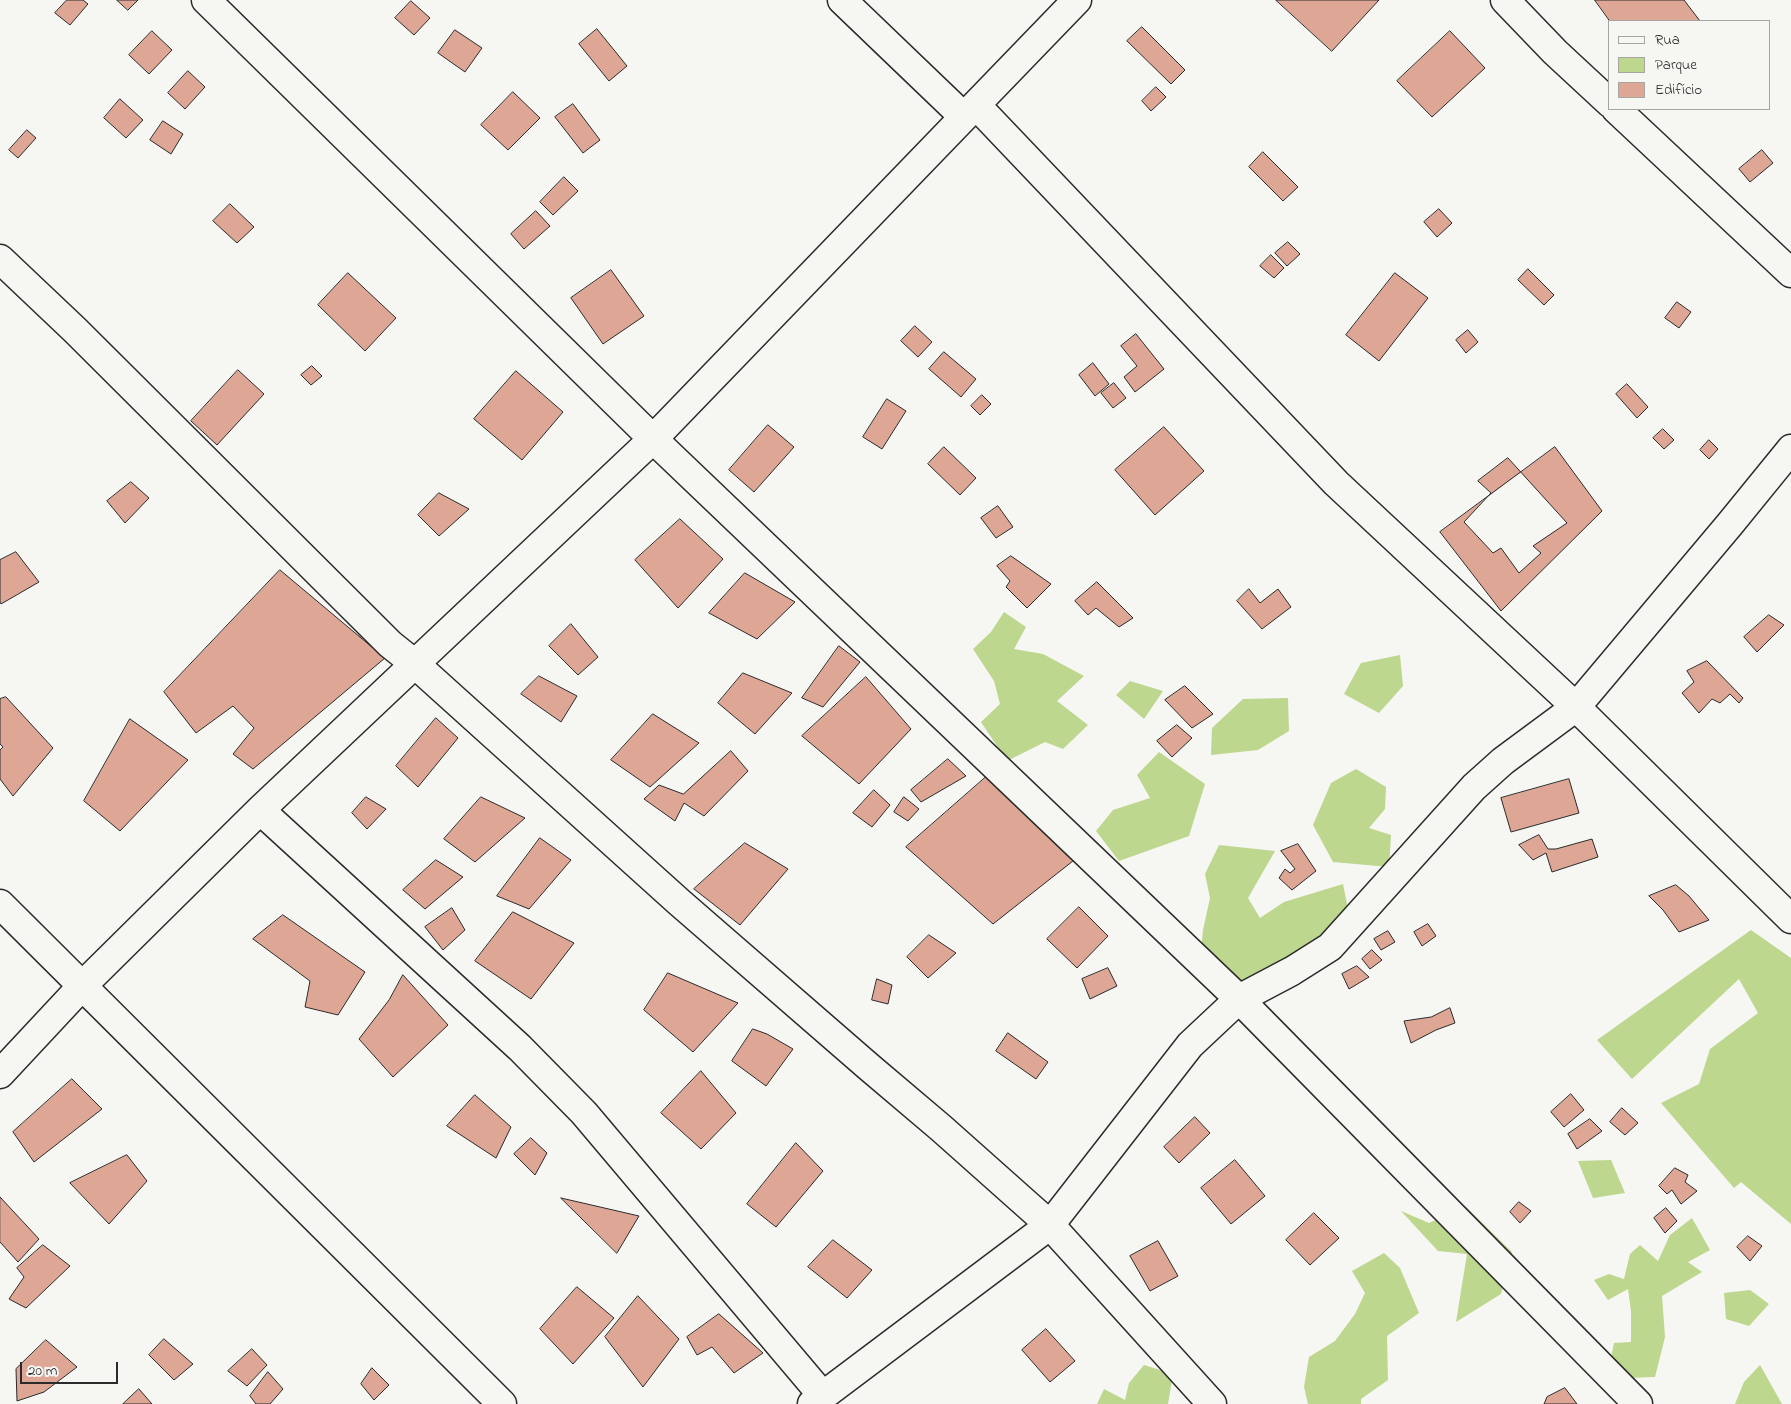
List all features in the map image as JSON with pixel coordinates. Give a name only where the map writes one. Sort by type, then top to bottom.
[{"type":"street","points":[[206,0],[653,439],[1239,999],[1638,1404]]},
{"type":"street","points":[[842,0],[970,111],[1336,483],[1576,707],[1791,919]]},
{"type":"street","points":[[0,1074],[83,985],[260,810],[653,439],[1077,0]]},
{"type":"street","points":[[1505,0],[1555,52],[1608,101]]},
{"type":"street","points":[[1617,110],[1791,273]]},
{"type":"street","points":[[0,258],[82,337],[390,644],[415,664],[679,902],[869,1068],[941,1128],[1050,1225],[1212,1404]]},
{"type":"street","points":[[260,810],[520,1048],[584,1113],[818,1400],[1050,1225],[1190,1045],[1239,999],[1292,971],[1330,947],[1474,787],[1503,760],[1576,707],[1791,449]]},
{"type":"street","points":[[0,904],[502,1404]]},
{"type":"green space","points":[[1004,612],[1026,627],[1014,649],[1043,654],[1084,676],[1057,701],[1088,725],[1063,749],[1045,742],[1007,761],[981,722],[1000,704],[994,681],[973,649],[991,632]]},
{"type":"green space","points":[[1400,655],[1403,686],[1379,713],[1344,694],[1361,663]]},
{"type":"green space","points":[[1130,681],[1163,691],[1144,719],[1116,695]]},
{"type":"green space","points":[[1288,698],[1289,731],[1258,750],[1211,755],[1212,728],[1243,699]]},
{"type":"green space","points":[[1159,752],[1205,784],[1189,836],[1119,861],[1096,831],[1113,810],[1150,798],[1137,775]]},
{"type":"green space","points":[[1356,769],[1386,787],[1385,809],[1369,828],[1391,835],[1389,867],[1333,862],[1313,825],[1331,783]]},
{"type":"green space","points":[[1219,845],[1275,851],[1248,898],[1260,918],[1284,902],[1343,884],[1350,919],[1298,957],[1239,984],[1201,953],[1203,930],[1210,898],[1205,874]]},
{"type":"green space","points":[[1751,930],[1791,958],[1791,1224],[1741,1182],[1734,1188],[1661,1103],[1699,1084],[1710,1049],[1758,1013],[1739,979],[1632,1079],[1597,1040]]},
{"type":"green space","points":[[1611,1160],[1625,1193],[1593,1198],[1578,1161]]},
{"type":"green space","points":[[1465,1206],[1512,1252],[1501,1294],[1456,1322],[1467,1254],[1438,1251],[1401,1211],[1429,1223]]},
{"type":"green space","points":[[1692,1218],[1710,1250],[1688,1262],[1702,1272],[1662,1296],[1665,1337],[1655,1377],[1627,1378],[1610,1363],[1614,1343],[1631,1342],[1631,1311],[1628,1289],[1608,1300],[1594,1280],[1609,1274],[1624,1279],[1630,1254],[1640,1245],[1658,1261],[1670,1235]]},
{"type":"green space","points":[[1384,1253],[1400,1268],[1419,1313],[1387,1336],[1388,1380],[1361,1399],[1361,1404],[1308,1404],[1304,1387],[1309,1357],[1335,1341],[1355,1314],[1365,1293],[1352,1271]]},
{"type":"green space","points":[[1750,1290],[1769,1304],[1749,1326],[1726,1319],[1724,1293]]},
{"type":"green space","points":[[1144,1365],[1173,1374],[1168,1404],[1097,1404],[1104,1389],[1125,1400],[1129,1383]]},
{"type":"green space","points":[[1760,1365],[1782,1404],[1735,1404],[1744,1382]]},
{"type":"building","points":[[67,0],[83,0],[88,4],[70,25],[55,13]]},
{"type":"building","points":[[117,0],[138,0],[128,10]]},
{"type":"building","points":[[1276,0],[1379,0],[1332,51]]},
{"type":"building","points":[[1595,0],[1684,0],[1699,20],[1609,20]]},
{"type":"building","points":[[411,1],[430,18],[414,35],[395,18]]},
{"type":"building","points":[[1142,27],[1185,70],[1171,84],[1127,41]]},
{"type":"building","points":[[597,29],[627,66],[609,81],[579,44]]},
{"type":"building","points":[[455,30],[482,48],[465,72],[438,53]]},
{"type":"building","points":[[152,31],[172,50],[149,74],[129,55]]},
{"type":"building","points":[[1450,31],[1485,68],[1432,117],[1397,81]]},
{"type":"building","points":[[188,71],[205,87],[185,109],[168,93]]},
{"type":"building","points":[[1156,87],[1166,97],[1151,111],[1142,101]]},
{"type":"building","points":[[513,92],[540,118],[508,150],[481,125]]},
{"type":"building","points":[[120,99],[143,120],[126,138],[104,118]]},
{"type":"building","points":[[573,104],[600,140],[583,153],[555,117]]},
{"type":"building","points":[[163,121],[183,134],[171,154],[150,140]]},
{"type":"building","points":[[27,130],[36,138],[18,158],[9,150]]},
{"type":"building","points":[[1762,150],[1773,163],[1750,182],[1739,169]]},
{"type":"building","points":[[1263,152],[1298,187],[1283,201],[1249,167]]},
{"type":"building","points":[[564,177],[578,191],[553,215],[540,202]]},
{"type":"building","points":[[230,204],[254,227],[237,243],[213,221]]},
{"type":"building","points":[[1439,209],[1452,223],[1437,237],[1424,222]]},
{"type":"building","points":[[536,211],[550,226],[524,249],[511,234]]},
{"type":"building","points":[[1288,242],[1300,254],[1287,266],[1275,253]]},
{"type":"building","points":[[1271,255],[1284,268],[1274,278],[1260,266]]},
{"type":"building","points":[[1528,269],[1554,295],[1544,305],[1518,280]]},
{"type":"building","points":[[611,270],[644,316],[603,344],[571,298]]},
{"type":"building","points":[[348,273],[396,318],[365,351],[318,305]]},
{"type":"building","points":[[1395,273],[1428,298],[1379,361],[1346,335]]},
{"type":"building","points":[[1677,302],[1691,312],[1679,328],[1665,318]]},
{"type":"building","points":[[915,326],[932,342],[918,357],[901,341]]},
{"type":"building","points":[[1468,330],[1478,342],[1466,353],[1456,340]]},
{"type":"building","points":[[1136,334],[1164,369],[1135,392],[1124,377],[1137,366],[1121,346]]},
{"type":"building","points":[[944,352],[976,379],[961,397],[929,369]]},
{"type":"building","points":[[1093,363],[1109,384],[1095,396],[1079,375]]},
{"type":"building","points":[[312,366],[322,376],[311,385],[301,375]]},
{"type":"building","points":[[238,370],[264,394],[217,445],[191,421]]},
{"type":"building","points":[[516,371],[563,412],[522,460],[474,419]]},
{"type":"building","points":[[1114,383],[1126,398],[1113,408],[1101,393]]},
{"type":"building","points":[[1627,384],[1648,407],[1637,418],[1616,394]]},
{"type":"building","points":[[982,395],[991,404],[980,415],[971,406]]},
{"type":"building","points":[[887,399],[906,411],[882,449],[863,437]]},
{"type":"building","points":[[768,425],[794,447],[754,492],[729,470]]},
{"type":"building","points":[[1164,427],[1204,471],[1155,515],[1115,470]]},
{"type":"building","points":[[1663,429],[1674,440],[1664,449],[1653,438]]},
{"type":"building","points":[[1709,440],[1718,449],[1709,459],[1700,450]]},
{"type":"building","points":[[944,447],[976,478],[960,495],[928,464]]},
{"type":"building","points":[[1555,447],[1602,511],[1501,611],[1440,532]]},
{"type":"building","points":[[1508,458],[1567,523],[1533,546],[1541,553],[1519,573],[1501,548],[1493,553],[1464,522],[1491,493],[1478,481]]},
{"type":"building","points":[[131,482],[149,498],[125,523],[107,501]]},
{"type":"building","points":[[439,493],[469,509],[439,536],[418,515]]},
{"type":"building","points":[[998,506],[1013,527],[996,538],[981,518]]},
{"type":"building","points":[[680,519],[723,559],[678,608],[635,560]]},
{"type":"building","points":[[16,552],[39,582],[1,604],[0,560]]},
{"type":"building","points":[[1011,556],[1051,584],[1027,608],[1006,587],[1010,581],[997,566]]},
{"type":"building","points":[[280,570],[385,658],[253,769],[233,754],[254,728],[233,706],[196,733],[164,692]]},
{"type":"building","points":[[745,573],[795,602],[757,639],[709,613]]},
{"type":"building","points":[[1097,582],[1133,618],[1119,627],[1096,608],[1088,615],[1075,601]]},
{"type":"building","points":[[1249,589],[1260,603],[1278,589],[1291,607],[1262,629],[1237,601]]},
{"type":"building","points":[[1769,615],[1784,625],[1757,652],[1744,637]]},
{"type":"building","points":[[571,624],[598,657],[578,675],[549,646]]},
{"type":"building","points":[[839,646],[860,662],[823,707],[802,698]]},
{"type":"building","points":[[1707,661],[1743,698],[1739,703],[1730,694],[1720,703],[1712,699],[1699,713],[1682,693],[1694,682],[1687,671]]},
{"type":"building","points":[[743,673],[792,693],[755,734],[718,703]]},
{"type":"building","points":[[539,676],[577,696],[561,722],[521,694]]},
{"type":"building","points":[[866,677],[911,729],[859,784],[802,736]]},
{"type":"building","points":[[1185,686],[1213,714],[1192,728],[1165,700]]},
{"type":"building","points":[[6,697],[53,748],[13,796],[0,779],[0,750],[3,747],[0,744],[0,699]]},
{"type":"building","points":[[653,714],[699,743],[650,787],[611,760]]},
{"type":"building","points":[[436,718],[458,738],[418,787],[396,766]]},
{"type":"building","points":[[130,719],[188,760],[120,831],[84,801]]},
{"type":"building","points":[[1177,725],[1192,738],[1172,757],[1157,741]]},
{"type":"building","points":[[731,751],[748,771],[704,816],[684,803],[675,821],[644,799],[659,785],[683,794]]},
{"type":"building","points":[[948,759],[966,776],[921,802],[911,790]]},
{"type":"building","points":[[986,777],[1078,857],[993,924],[906,847]]},
{"type":"building","points":[[1569,779],[1579,813],[1511,832],[1501,798]]},
{"type":"building","points":[[874,790],[890,805],[872,827],[853,813]]},
{"type":"building","points":[[366,797],[386,809],[367,829],[352,813]]},
{"type":"building","points":[[481,797],[525,818],[475,862],[444,839]]},
{"type":"building","points":[[904,797],[919,809],[908,821],[894,812]]},
{"type":"building","points":[[1539,835],[1548,849],[1556,849],[1592,839],[1598,857],[1552,872],[1546,853],[1533,860],[1519,845]]},
{"type":"building","points":[[540,838],[571,860],[529,909],[497,896]]},
{"type":"building","points":[[745,843],[788,869],[740,925],[694,889]]},
{"type":"building","points":[[1298,844],[1316,871],[1292,890],[1279,878],[1285,869],[1290,873],[1295,869],[1281,851]]},
{"type":"building","points":[[436,860],[463,877],[425,909],[403,890]]},
{"type":"building","points":[[1676,885],[1689,896],[1709,920],[1679,932],[1663,910],[1649,896]]},
{"type":"building","points":[[1079,907],[1108,936],[1077,968],[1047,939]]},
{"type":"building","points":[[452,908],[465,930],[443,950],[425,927]]},
{"type":"building","points":[[513,912],[574,943],[531,999],[475,961]]},
{"type":"building","points":[[283,915],[365,972],[338,1015],[305,1007],[310,981],[253,939]]},
{"type":"building","points":[[1428,924],[1436,936],[1422,946],[1414,932]]},
{"type":"building","points":[[1388,931],[1395,942],[1381,950],[1374,939]]},
{"type":"building","points":[[929,935],[956,953],[928,978],[907,957]]},
{"type":"building","points":[[1372,950],[1382,960],[1370,969],[1362,959]]},
{"type":"building","points":[[1357,966],[1369,977],[1349,989],[1342,974]]},
{"type":"building","points":[[1108,968],[1117,986],[1090,999],[1082,979]]},
{"type":"building","points":[[668,973],[738,1003],[693,1052],[644,1010]]},
{"type":"building","points":[[403,975],[448,1025],[393,1077],[359,1039],[389,1000]]},
{"type":"building","points":[[877,979],[892,985],[888,1004],[872,1000]]},
{"type":"building","points":[[1450,1008],[1455,1023],[1411,1043],[1404,1021],[1431,1017]]},
{"type":"building","points":[[753,1029],[767,1034],[793,1049],[766,1086],[732,1061]]},
{"type":"building","points":[[1008,1033],[1048,1062],[1036,1079],[996,1051]]},
{"type":"building","points":[[701,1071],[736,1113],[701,1149],[661,1113]]},
{"type":"building","points":[[72,1079],[102,1109],[34,1162],[13,1132]]},
{"type":"building","points":[[1571,1094],[1584,1110],[1564,1127],[1551,1112]]},
{"type":"building","points":[[475,1095],[511,1127],[496,1158],[447,1126]]},
{"type":"building","points":[[1622,1108],[1638,1123],[1625,1135],[1610,1122]]},
{"type":"building","points":[[1195,1117],[1210,1133],[1179,1163],[1164,1147]]},
{"type":"building","points":[[1590,1119],[1602,1131],[1577,1149],[1568,1134]]},
{"type":"building","points":[[531,1138],[547,1153],[535,1175],[514,1154]]},
{"type":"building","points":[[796,1143],[823,1171],[776,1227],[747,1204]]},
{"type":"building","points":[[127,1155],[147,1181],[109,1224],[70,1183]]},
{"type":"building","points":[[1235,1160],[1265,1196],[1231,1224],[1201,1188]]},
{"type":"building","points":[[1675,1168],[1688,1175],[1685,1182],[1697,1191],[1681,1204],[1672,1190],[1667,1194],[1659,1186]]},
{"type":"building","points":[[0,1197],[39,1239],[18,1262],[0,1242]]},
{"type":"building","points":[[561,1198],[639,1216],[617,1253]]},
{"type":"building","points":[[1519,1202],[1531,1211],[1520,1223],[1510,1212]]},
{"type":"building","points":[[1666,1208],[1677,1221],[1665,1233],[1654,1218]]},
{"type":"building","points":[[1314,1213],[1339,1238],[1310,1265],[1286,1240]]},
{"type":"building","points":[[1748,1236],[1762,1246],[1750,1261],[1737,1247]]},
{"type":"building","points":[[833,1240],[872,1270],[847,1298],[808,1267]]},
{"type":"building","points":[[1158,1241],[1178,1276],[1150,1291],[1130,1256]]},
{"type":"building","points":[[43,1245],[70,1266],[26,1308],[9,1299],[24,1277],[17,1268]]},
{"type":"building","points":[[577,1287],[614,1318],[573,1364],[540,1329]]},
{"type":"building","points":[[638,1296],[679,1339],[643,1387],[605,1337]]},
{"type":"building","points":[[719,1314],[763,1353],[734,1373],[712,1347],[697,1355],[687,1337]]},
{"type":"building","points":[[1046,1329],[1075,1361],[1050,1382],[1022,1350]]},
{"type":"building","points":[[164,1339],[193,1364],[174,1380],[149,1355]]},
{"type":"building","points":[[46,1340],[77,1367],[44,1392],[17,1401],[16,1369]]},
{"type":"building","points":[[252,1349],[267,1365],[247,1386],[228,1371]]},
{"type":"building","points":[[372,1368],[389,1385],[374,1400],[361,1384]]},
{"type":"building","points":[[268,1372],[283,1389],[270,1404],[256,1404],[250,1396]]},
{"type":"building","points":[[1565,1388],[1577,1404],[1544,1404],[1547,1397]]},
{"type":"building","points":[[139,1389],[152,1404],[123,1404]]}]
